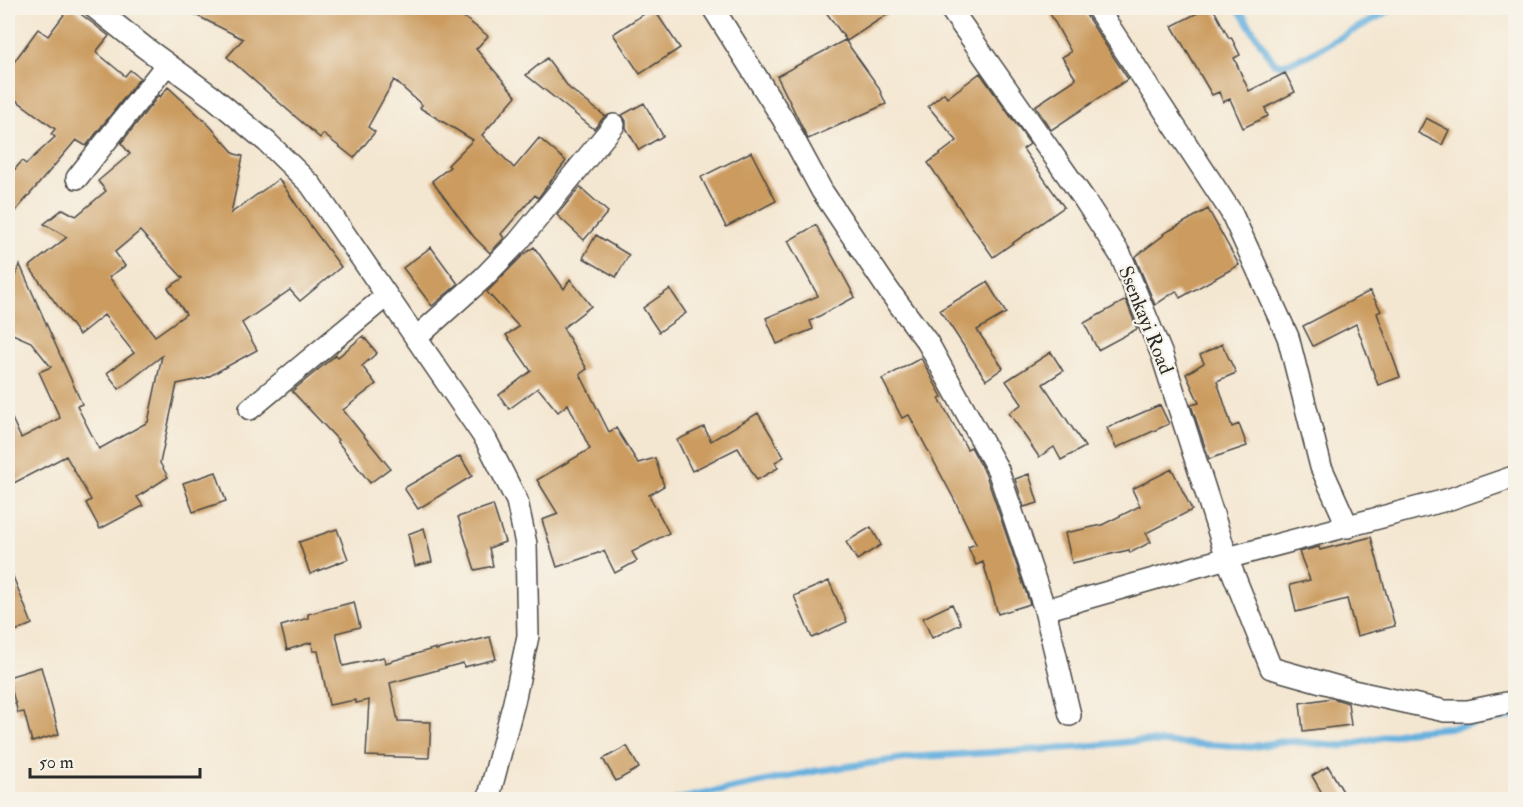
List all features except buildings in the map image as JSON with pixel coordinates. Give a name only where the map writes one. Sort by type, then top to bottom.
[{"type":"street","points":[[95,8],[214,98],[267,142],[311,185],[486,440],[518,501],[526,544],[528,636],[514,702],[488,800]]},
{"type":"street","points":[[714,8],[783,119],[822,191],[889,291],[928,343],[961,399],[998,470],[1045,610],[1070,715]]},
{"type":"street","name":"Ssenkayi Road","points":[[950,8],[1071,180],[1121,256],[1162,355],[1227,558],[1271,668],[1353,691],[1445,711],[1468,711],[1515,701]]},
{"type":"street","points":[[1097,8],[1231,212],[1288,337],[1322,467],[1348,527]]},
{"type":"street","points":[[77,178],[167,64]]},
{"type":"street","points":[[416,338],[483,278],[518,242],[614,125]]},
{"type":"street","points":[[250,409],[386,296]]},
{"type":"street","points":[[1045,610],[1227,558],[1450,499],[1515,476]]},
{"type":"waterway","points":[[1238,8],[1274,63],[1283,65],[1306,56],[1394,8]]},
{"type":"waterway","points":[[676,800],[816,771],[915,757],[1079,747],[1135,741],[1251,747],[1287,741],[1343,746],[1409,731],[1454,727],[1516,716]]}]
